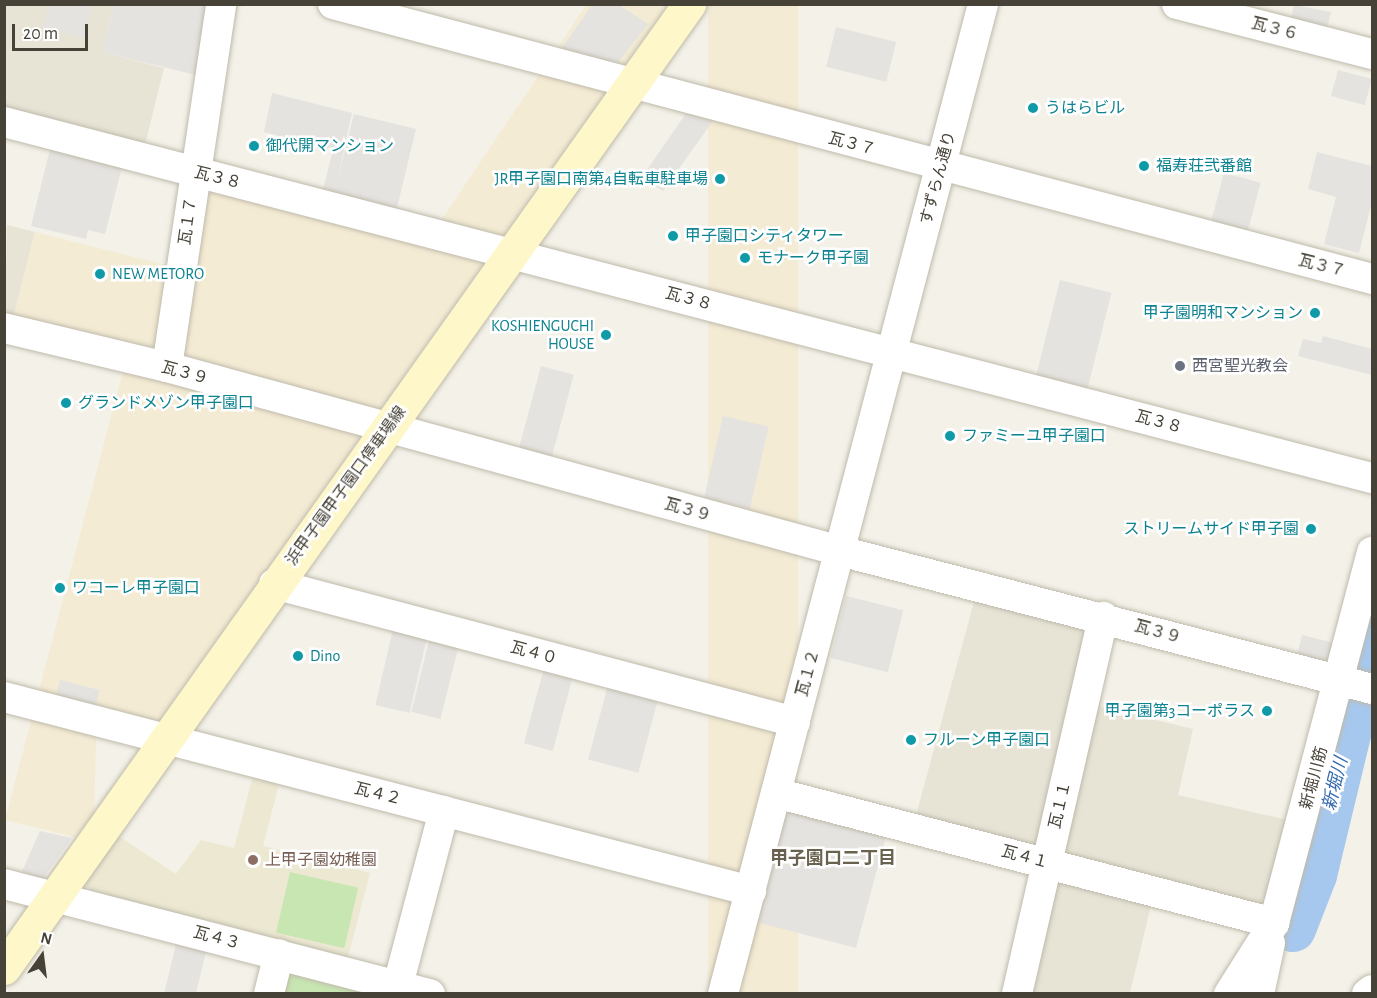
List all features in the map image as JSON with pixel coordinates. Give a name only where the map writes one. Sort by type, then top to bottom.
[{"type":"main road","name":"浜甲子園甲子園口停車場線","points":[[4,968],[689,4]]},
{"type":"street","name":"瓦１７","points":[[167,367],[221,4]]},
{"type":"street","name":"瓦３７","points":[[333,4],[632,87],[1372,279]]},
{"type":"street","name":"すずらん通り","points":[[892,352],[983,4]]},
{"type":"street","name":"瓦３６","points":[[1177,4],[1372,54]]},
{"type":"street","name":"瓦３８","points":[[4,122],[1372,478]]},
{"type":"street","name":"瓦３９","points":[[4,328],[167,367],[388,430],[840,551],[1103,617],[1359,686]]},
{"type":"street","name":"瓦１２","points":[[723,993],[892,352]]},
{"type":"street","name":"新堀川筋","points":[[1229,993],[1274,922],[1359,686],[1372,552]]},
{"type":"street","name":"瓦４０","points":[[274,585],[795,722]]},
{"type":"street","name":"瓦１１","points":[[1017,993],[1103,617]]},
{"type":"street","name":"瓦４２","points":[[4,697],[751,891]]},
{"type":"street","name":"瓦４１","points":[[776,793],[1274,922]]},
{"type":"street","points":[[398,986],[444,811]]},
{"type":"street","name":"瓦４３","points":[[4,884],[57,895],[429,993]]},
{"type":"street","points":[[1259,993],[1274,922]]},
{"type":"street","points":[[269,993],[279,954]]},
{"type":"street","points":[[1367,993],[1372,990]]},
{"type":"shaded area","points":[[49,4],[92,5],[84,38],[43,28]]},
{"type":"shaded area","points":[[4,5],[114,5],[102,52],[164,68],[145,145],[5,108]]},
{"type":"shaded area","points":[[114,5],[211,5],[200,76],[102,52]]},
{"type":"shaded area","points":[[586,5],[667,5],[157,723],[97,709],[94,815],[74,837],[5,820],[129,348],[13,319],[35,232],[194,272],[203,193],[212,187],[426,243]]},
{"type":"shaded area","points":[[592,5],[619,5],[648,24],[613,69],[559,52]]},
{"type":"shaded area","points":[[708,5],[798,5],[798,994],[708,994]]},
{"type":"shaded area","points":[[1294,5],[1331,12],[1326,33],[1290,23]]},
{"type":"shaded area","points":[[836,27],[896,42],[886,82],[826,67]]},
{"type":"shaded area","points":[[1338,70],[1372,79],[1365,105],[1331,96]]},
{"type":"shaded area","points":[[272,93],[352,113],[337,182],[354,114],[416,129],[396,212],[322,194],[333,150],[264,132]]},
{"type":"shaded area","points":[[687,112],[715,118],[663,191],[642,177]]},
{"type":"shaded area","points":[[51,145],[123,163],[105,234],[88,230],[86,239],[31,226]]},
{"type":"shaded area","points":[[1317,152],[1372,166],[1372,202],[1359,253],[1324,244],[1336,197],[1308,189]]},
{"type":"shaded area","points":[[1224,173],[1261,183],[1247,235],[1210,225]]},
{"type":"shaded area","points":[[7,225],[35,232],[13,319],[5,317]]},
{"type":"shaded area","points":[[1060,280],[1111,293],[1086,395],[1035,382]]},
{"type":"shaded area","points":[[1323,336],[1372,349],[1372,375],[1298,356],[1303,339],[1321,343]]},
{"type":"shaded area","points":[[541,366],[574,375],[551,459],[518,450]]},
{"type":"shaded area","points":[[723,416],[769,427],[750,508],[704,498]]},
{"type":"shaded area","points":[[846,596],[903,610],[888,672],[831,658]]},
{"type":"shaded area","points":[[975,598],[1078,626],[1089,637],[1043,840],[1030,848],[915,819]]},
{"type":"shaded area","points":[[393,629],[427,637],[410,713],[375,705]]},
{"type":"shaded area","points":[[1302,635],[1338,644],[1334,657],[1325,662],[1297,655]]},
{"type":"shaded area","points":[[430,637],[459,644],[440,719],[411,712]]},
{"type":"shaded area","points":[[544,668],[573,676],[553,751],[524,743]]},
{"type":"shaded area","points":[[60,680],[100,690],[94,711],[55,701]]},
{"type":"shaded area","points":[[608,685],[658,698],[638,773],[588,759]]},
{"type":"shaded area","points":[[1095,705],[1193,729],[1178,795],[1292,821],[1264,907],[1066,860],[1059,849]]},
{"type":"shaded area","name":"上甲子園幼稚園","points":[[254,772],[280,780],[263,846],[370,873],[348,957],[92,892],[83,881],[117,835],[176,874],[201,840],[234,848]]},
{"type":"shaded area","points":[[795,807],[887,832],[856,948],[756,922],[784,815]]},
{"type":"shaded area","points":[[40,831],[72,838],[41,881],[20,876]]},
{"type":"shaded area","points":[[1058,877],[1152,901],[1130,993],[1027,994]]},
{"type":"shaded area","points":[[177,940],[207,948],[196,993],[164,994]]},
{"type":"green space","points":[[290,872],[358,888],[344,948],[276,932]]},
{"type":"green space","points":[[284,963],[397,994],[276,994]]},
{"type":"waterway","name":"新堀川","points":[[1293,929],[1314,875],[1372,636]]},
{"type":"place","name":"うはらビル","points":[[1033,108]]},
{"type":"place","name":"御代開マンション","points":[[254,146]]},
{"type":"place","name":"福寿荘弐番館","points":[[1144,166]]},
{"type":"place","name":"JR甲子園口南第4自転車駐車場","points":[[720,179]]},
{"type":"place","name":"甲子園口シティタワー","points":[[673,236]]},
{"type":"place","name":"モナーク甲子園","points":[[745,258]]},
{"type":"place","name":"NEW METORO","points":[[100,274]]},
{"type":"place","name":"甲子園明和マンション","points":[[1315,313]]},
{"type":"place","name":"KOSHIENGUCHI HOUSE","points":[[606,335]]},
{"type":"place","name":"西宮聖光教会","points":[[1180,366]]},
{"type":"place","name":"グランドメゾン甲子園口","points":[[66,403]]},
{"type":"place","name":"ファミーユ甲子園口","points":[[950,436]]},
{"type":"place","name":"ストリームサイド甲子園","points":[[1311,529]]},
{"type":"place","name":"ワコーレ甲子園口","points":[[60,588]]},
{"type":"place","name":"Dino","points":[[298,656]]},
{"type":"place","name":"甲子園第3コーポラス","points":[[1267,711]]},
{"type":"place","name":"フルーン甲子園口","points":[[911,740]]},
{"type":"place","name":"上甲子園幼稚園","points":[[253,860]]},
{"type":"district","name":"甲子園口二丁目","points":[[833,859]]}]
